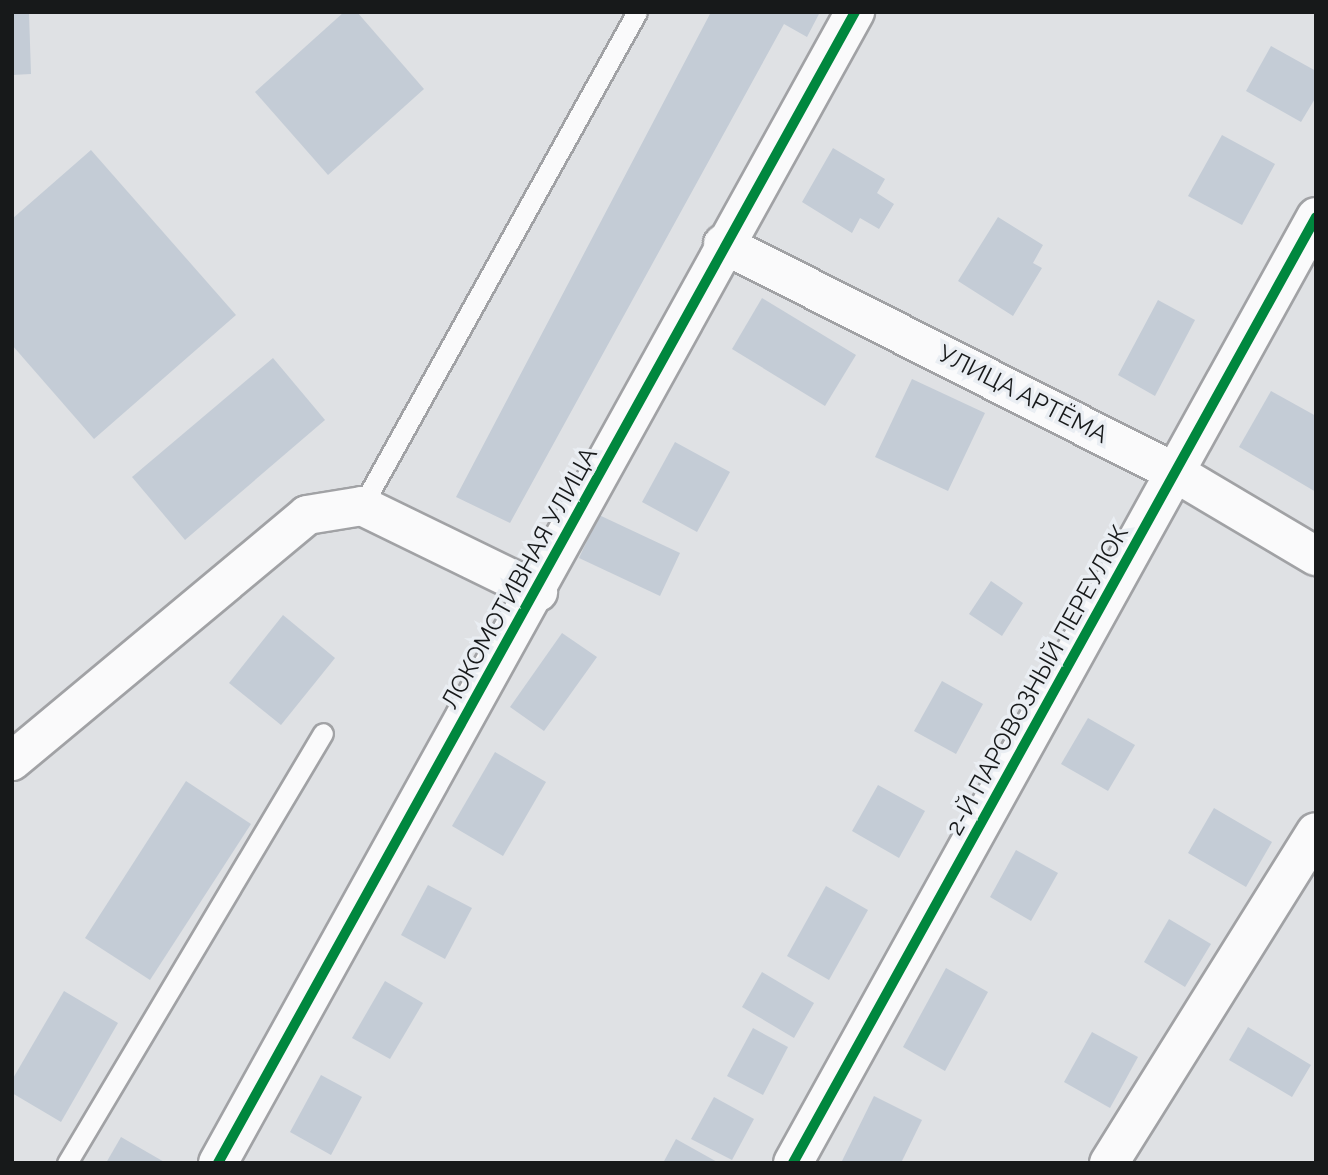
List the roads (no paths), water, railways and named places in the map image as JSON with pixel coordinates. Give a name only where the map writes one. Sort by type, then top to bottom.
[{"type":"street","name":"ЛОКОМОТИВНАЯ УЛИЦА","points":[[218,1163],[537,592],[723,244],[855,12]]},
{"type":"street","name":"2-Й ПАРОВОЗНЫЙ ПЕРЕУЛОК","points":[[793,1163],[1316,216]]},
{"type":"street","name":"УЛИЦА АРТЁМА","points":[[723,244],[1176,473],[1316,556]]},
{"type":"street","points":[[12,761],[307,515],[362,506],[537,592]]},
{"type":"street","points":[[1109,1163],[1316,832]]},
{"type":"lane","points":[[362,506],[636,12]]},
{"type":"lane","points":[[67,1163],[323,733]]}]
